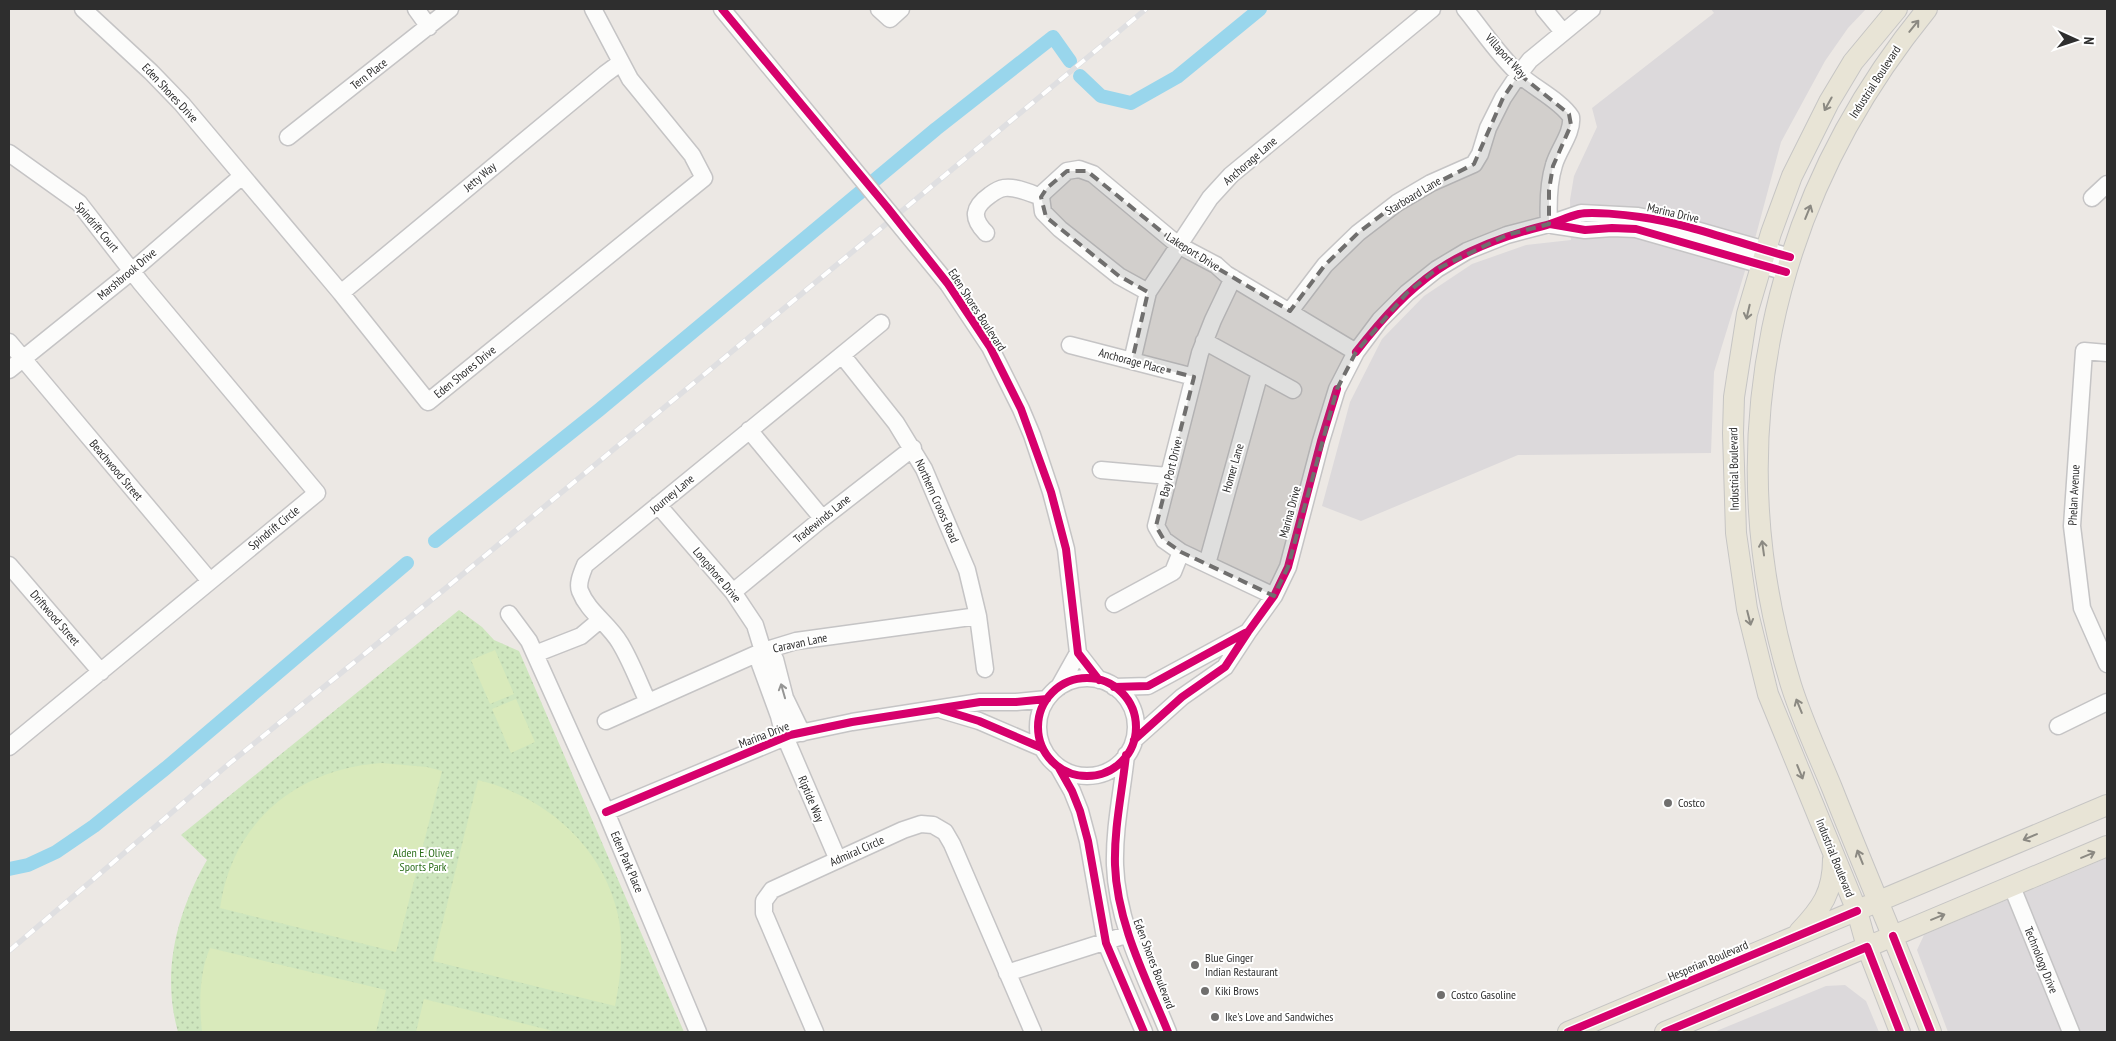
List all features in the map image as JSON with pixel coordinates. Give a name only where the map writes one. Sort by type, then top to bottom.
[{"type":"main road","name":"Industrial Boulevard","points":[[1897,9],[1853,62],[1829,102],[1794,170],[1763,258],[1747,314],[1734,397],[1733,433],[1736,533],[1747,609],[1768,694],[1857,911],[1867,947],[1900,1032]]},
{"type":"main road","name":"Industrial Boulevard","points":[[1927,9],[1903,38],[1854,114],[1819,183],[1788,264],[1764,368],[1758,465],[1760,530],[1771,604],[1791,686],[1931,1032]]},
{"type":"main road","name":"Hesperian Boulevard","points":[[1568,1032],[2107,805]]},
{"type":"main road","points":[[1665,1032],[2107,846]]},
{"type":"main road","points":[[1795,937],[1814,916],[1827,895],[1833,873],[1833,852]]},
{"type":"street","name":"Eden Shores Drive","points":[[83,9],[151,72],[182,104],[341,293],[428,402],[704,178],[692,155],[630,80],[593,9]]},
{"type":"street","points":[[416,9],[429,27]]},
{"type":"street","name":"Tern Place","points":[[288,137],[450,9]]},
{"type":"street","name":"Eden Shores Boulevard","points":[[722,9],[948,284],[990,347],[1032,435],[1051,492],[1066,549],[1078,653]]},
{"type":"street","points":[[879,9],[890,19],[901,9]]},
{"type":"street","name":"Anchorage Lane","points":[[1132,361],[1148,292],[1210,198],[1231,175],[1432,9]]},
{"type":"street","name":"Villaport Way","points":[[1465,9],[1519,74],[1569,114],[1571,120],[1553,166],[1549,190],[1550,224]]},
{"type":"street","points":[[1544,9],[1563,32]]},
{"type":"street","name":"Starboard Lane","points":[[1290,312],[1325,265],[1358,234],[1397,203],[1431,183],[1474,164],[1480,154],[1488,128],[1503,98],[1519,74],[1530,60],[1592,9]]},
{"type":"street","name":"Jetty Way","points":[[341,293],[605,74],[620,64]]},
{"type":"street","name":"Spindrift Court","points":[[9,153],[79,202],[132,271]]},
{"type":"street","name":"Lakeport Drive","points":[[1041,197],[1047,188],[1072,169],[1087,171],[1178,244],[1216,265],[1233,278],[1356,352]]},
{"type":"street","name":"Marshbrook Drive","points":[[9,370],[132,271],[242,176]]},
{"type":"street","points":[[2092,198],[2107,184]]},
{"type":"street","points":[[986,233],[977,221],[977,209],[980,202],[998,190],[1009,188],[1041,197],[1042,212],[1060,229],[1120,276],[1148,292]]},
{"type":"street","name":"Marina Drive","points":[[1134,740],[1182,697],[1225,667],[1274,596],[1288,567],[1321,441],[1337,389],[1356,352],[1380,320],[1407,293],[1437,269],[1467,251],[1507,235],[1550,224],[1584,230],[1636,229],[1788,264]]},
{"type":"street","name":"Spindrift Circle","points":[[9,747],[317,494],[132,271]]},
{"type":"street","name":"Bay Port Drive","points":[[1233,278],[1204,341],[1156,526],[1164,540],[1181,552],[1274,596]]},
{"type":"street","name":"Journey Lane","points":[[648,702],[620,642],[600,620],[580,590],[580,576],[585,565],[881,323]]},
{"type":"street","points":[[1204,341],[1293,390]]},
{"type":"street","name":"Beachwood Street","points":[[9,342],[210,581]]},
{"type":"street","name":"Anchorage Place","points":[[1070,345],[1194,377]]},
{"type":"street","name":"Phelan Avenue","points":[[2107,353],[2084,351],[2072,526],[2082,608],[2107,664]]},
{"type":"street","name":"Northern Crooss Road","points":[[842,355],[896,424],[924,469],[967,570],[978,616],[985,669]]},
{"type":"street","name":"Homer Lane","points":[[1207,564],[1260,372]]},
{"type":"street","points":[[749,430],[822,518]]},
{"type":"street","name":"Tradewinds Lane","points":[[733,592],[822,518],[912,448]]},
{"type":"street","points":[[1101,470],[1168,476]]},
{"type":"street","name":"Longshore Drive","points":[[658,505],[733,592],[754,625],[763,651],[760,664],[786,737]]},
{"type":"street","points":[[1114,604],[1174,572],[1181,552]]},
{"type":"street","name":"Driftwood Street","points":[[9,565],[101,672]]},
{"type":"street","name":"Eden Park Place","points":[[510,614],[520,626],[535,654],[606,812],[698,1032]]},
{"type":"street","name":"Caravan Lane","points":[[606,721],[763,651],[796,641],[978,616]]},
{"type":"street","points":[[535,654],[581,636],[600,620]]},
{"type":"street","name":"Marina Drive","points":[[1114,687],[1148,686],[1248,632]]},
{"type":"street","name":"Longshore Drive","points":[[763,651],[775,659],[785,698],[802,733]]},
{"type":"street","points":[[1099,680],[1078,653],[1059,687],[1047,699],[1039,715],[1040,740],[1047,756],[1059,768],[1072,791],[1086,834],[1106,943],[1144,1032]]},
{"type":"street","points":[[1059,687],[1074,680],[1099,680],[1114,687],[1125,698],[1132,711],[1135,725],[1134,740],[1126,756],[1114,768],[1099,775],[1074,775],[1059,768]]},
{"type":"street","name":"Marina Drive","points":[[606,812],[786,737],[852,722],[980,702],[1016,702],[1047,699]]},
{"type":"street","points":[[2058,726],[2107,702]]},
{"type":"street","name":"Marina Drive","points":[[938,709],[979,721],[1042,748]]},
{"type":"street","name":"Riptide Way","points":[[786,737],[838,860]]},
{"type":"street","name":"Eden Shores Boulevard","points":[[1126,756],[1117,810],[1115,867],[1120,899],[1129,934],[1168,1032]]},
{"type":"street","name":"Admiral Circle","points":[[814,1032],[776,943],[763,907],[766,896],[772,890],[903,830],[921,824],[933,824],[942,829],[952,844],[1033,1032]]},
{"type":"street","name":"Technology Drive","points":[[2012,887],[2071,1032]]},
{"type":"street","points":[[1007,973],[1106,943],[1129,934]]},
{"type":"highlighted area","points":[[1519,74],[1569,114],[1571,125],[1553,166],[1549,190],[1549,224],[1507,235],[1437,269],[1407,293],[1356,352],[1337,389],[1288,567],[1274,596],[1181,552],[1164,540],[1156,526],[1194,377],[1132,361],[1148,292],[1119,276],[1046,217],[1041,197],[1047,188],[1067,171],[1087,171],[1178,245],[1290,311],[1325,265],[1358,233],[1397,203],[1474,164],[1503,98]]},
{"type":"shaded area","points":[[1711,9],[1866,9],[1848,28],[1825,61],[1781,142],[1756,235],[1714,372],[1711,453],[1518,455],[1361,521],[1322,506],[1350,402],[1382,339],[1424,296],[1472,264],[1526,245],[1571,240],[1570,200],[1574,176],[1597,127],[1592,108],[1714,13]]},
{"type":"shaded area","points":[[2107,858],[2107,1032],[1948,1032],[1917,950],[1924,935]]},
{"type":"shaded area","points":[[1845,985],[1866,1001],[1879,1032],[1714,1032],[1826,986]]},
{"type":"green space","name":"Alden E. Oliver Sports Park","points":[[459,610],[482,627],[494,640],[519,651],[684,1032],[178,1032],[173,1010],[171,987],[175,943],[187,900],[207,860],[181,835]]},
{"type":"green space","points":[[495,650],[514,694],[490,704],[471,660]]},
{"type":"green space","points":[[516,699],[535,742],[511,753],[492,709]]},
{"type":"green space","points":[[381,763],[427,767],[442,771],[396,952],[220,908],[227,877],[238,850],[254,826],[274,806],[296,789],[322,776],[350,767]]},
{"type":"green space","points":[[478,780],[526,798],[548,812],[568,828],[585,846],[599,867],[610,890],[620,926],[621,960],[615,1006],[433,961]]},
{"type":"green space","points":[[210,948],[386,990],[376,1032],[202,1032],[200,1011],[202,978]]},
{"type":"green space","points":[[424,999],[557,1032],[416,1032]]},
{"type":"waterway","points":[[1080,76],[1101,96],[1131,103],[1177,77],[1260,9]]},
{"type":"waterway","points":[[435,541],[599,410],[936,129],[1053,37],[1070,61]]},
{"type":"waterway","points":[[9,869],[28,865],[56,852],[94,826],[166,768],[407,563]]},
{"type":"railway","points":[[9,951],[230,763],[446,588],[1146,9]]},
{"type":"cycle path","points":[[722,9],[887,207],[948,284],[990,347],[1021,409],[1051,492],[1066,549],[1078,653],[1099,680]]},
{"type":"cycle path","points":[[1356,352],[1397,305],[1416,286],[1437,270],[1484,245],[1579,214],[1609,214],[1659,220],[1697,229],[1790,257]]},
{"type":"cycle path","points":[[1550,224],[1585,230],[1636,229],[1786,272]]},
{"type":"cycle path","points":[[1134,740],[1182,697],[1225,667],[1274,596],[1288,567],[1321,441],[1337,389]]},
{"type":"cycle path","points":[[1114,687],[1148,686],[1245,633]]},
{"type":"cycle path","points":[[1087,678],[1097,679],[1114,686],[1128,700],[1135,717],[1136,727],[1135,737],[1128,754],[1114,768],[1097,775],[1087,776],[1077,775],[1060,768],[1046,754],[1039,737],[1038,727],[1039,717],[1046,700],[1060,686],[1077,679],[1087,678]]},
{"type":"cycle path","points":[[606,812],[790,735],[852,722],[980,702],[1016,702],[1047,699]]},
{"type":"cycle path","points":[[943,710],[979,721],[1042,748]]},
{"type":"cycle path","points":[[1126,755],[1116,838],[1115,865],[1117,887],[1121,909],[1134,951],[1168,1032]]},
{"type":"cycle path","points":[[1059,768],[1072,791],[1080,811],[1088,841],[1106,943],[1144,1032]]},
{"type":"cycle path","points":[[1568,1032],[1857,911]]},
{"type":"cycle path","points":[[1893,936],[1931,1032]]},
{"type":"cycle path","points":[[1665,1032],[1867,947],[1900,1032]]},
{"type":"place","name":"Costco","points":[[1668,803]]},
{"type":"place","name":"Blue Ginger Indian Restaurant","points":[[1195,965]]},
{"type":"place","name":"Kiki Brows","points":[[1205,991]]},
{"type":"place","name":"Costco Gasoline","points":[[1441,995]]},
{"type":"place","name":"Ike's Love and Sandwiches","points":[[1215,1017]]}]
